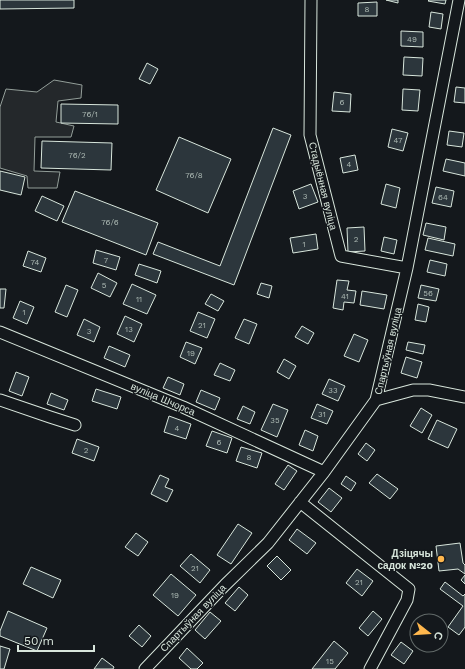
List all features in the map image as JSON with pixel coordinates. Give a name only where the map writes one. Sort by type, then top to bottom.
[{"type":"street","name":"Стадыённая вуліца","points":[[311,0],[310,135],[341,256],[407,268]]},
{"type":"street","name":"Спартыўная вуліца","points":[[144,669],[268,543],[324,472],[376,400],[407,268],[459,0]]},
{"type":"street","name":"вуліца Шчорса","points":[[0,332],[183,407],[324,472]]},
{"type":"street","points":[[376,400],[413,390],[429,390],[465,397]]},
{"type":"street","points":[[0,400],[75,425]]},
{"type":"street","points":[[300,502],[409,589],[407,600],[370,669]]},
{"type":"shaded area","points":[[54,80],[82,85],[81,98],[58,101],[56,122],[74,126],[71,137],[35,137],[34,171],[60,172],[57,188],[28,188],[27,176],[0,168],[0,107],[6,89],[37,92]]},
{"type":"building","points":[[0,0],[74,0],[74,8],[0,9]]},
{"type":"building","points":[[386,0],[398,0],[398,3]]},
{"type":"building","points":[[446,0],[445,4],[428,1]]},
{"type":"building","points":[[377,2],[377,16],[358,16],[358,3]]},
{"type":"building","points":[[431,12],[443,14],[441,29],[429,27]]},
{"type":"building","points":[[401,31],[423,32],[423,47],[401,46]]},
{"type":"building","points":[[404,57],[423,58],[422,76],[403,75]]},
{"type":"building","points":[[147,63],[158,69],[150,84],[139,79]]},
{"type":"building","points":[[456,87],[465,88],[465,103],[454,102]]},
{"type":"building","points":[[403,89],[420,90],[418,111],[402,110]]},
{"type":"building","points":[[334,92],[351,94],[350,112],[332,111]]},
{"type":"building","points":[[61,104],[118,105],[118,124],[61,123]]},
{"type":"building","points":[[273,128],[291,135],[234,285],[153,254],[158,242],[220,266]]},
{"type":"building","points":[[392,129],[408,133],[403,151],[388,147]]},
{"type":"building","points":[[449,131],[464,133],[462,147],[447,145]]},
{"type":"building","points":[[179,137],[231,159],[208,213],[156,190]]},
{"type":"building","points":[[42,141],[112,143],[111,170],[41,168]]},
{"type":"building","points":[[355,155],[358,170],[343,173],[340,158]]},
{"type":"building","points":[[446,159],[465,163],[465,176],[443,171]]},
{"type":"building","points":[[0,171],[25,177],[21,195],[0,190]]},
{"type":"building","points":[[311,184],[318,202],[299,209],[293,191]]},
{"type":"building","points":[[386,184],[400,188],[396,208],[381,204]]},
{"type":"building","points":[[436,187],[454,191],[451,207],[432,203]]},
{"type":"building","points":[[75,191],[158,223],[146,255],[62,222]]},
{"type":"building","points":[[42,196],[64,206],[57,221],[35,211]]},
{"type":"building","points":[[426,223],[446,227],[444,240],[423,235]]},
{"type":"building","points":[[364,227],[365,251],[348,252],[347,228]]},
{"type":"building","points":[[316,234],[318,249],[293,253],[290,238]]},
{"type":"building","points":[[384,237],[397,240],[394,254],[381,251]]},
{"type":"building","points":[[428,238],[455,244],[453,256],[425,250]]},
{"type":"building","points":[[96,250],[120,257],[116,270],[93,263]]},
{"type":"building","points":[[28,251],[46,258],[41,272],[23,266]]},
{"type":"building","points":[[430,260],[447,264],[445,276],[427,272]]},
{"type":"building","points":[[139,264],[161,271],[157,283],[135,275]]},
{"type":"building","points":[[98,273],[117,283],[110,297],[91,288]]},
{"type":"building","points":[[337,280],[349,281],[347,290],[356,291],[354,303],[344,302],[343,310],[333,308]]},
{"type":"building","points":[[261,283],[272,286],[269,298],[257,294]]},
{"type":"building","points":[[132,284],[156,295],[147,314],[123,304]]},
{"type":"building","points":[[66,285],[78,290],[67,317],[55,312]]},
{"type":"building","points":[[421,285],[439,289],[436,301],[418,298]]},
{"type":"building","points":[[0,289],[6,289],[4,308],[0,308]]},
{"type":"building","points":[[362,291],[387,295],[384,309],[360,305]]},
{"type":"building","points":[[211,294],[224,301],[218,311],[205,304]]},
{"type":"building","points":[[20,301],[34,307],[27,324],[13,318]]},
{"type":"building","points":[[418,304],[429,307],[426,322],[415,320]]},
{"type":"building","points":[[198,312],[215,319],[207,338],[190,331]]},
{"type":"building","points":[[125,316],[142,324],[134,342],[117,334]]},
{"type":"building","points":[[84,319],[100,327],[94,342],[77,335]]},
{"type":"building","points":[[244,319],[257,324],[249,344],[235,338]]},
{"type":"building","points":[[302,326],[314,333],[308,344],[295,337]]},
{"type":"building","points":[[354,334],[368,340],[359,362],[344,356]]},
{"type":"building","points":[[186,342],[202,348],[195,364],[180,357]]},
{"type":"building","points":[[408,342],[425,345],[423,354],[406,350]]},
{"type":"building","points":[[109,346],[130,355],[125,367],[104,358]]},
{"type":"building","points":[[406,357],[422,362],[417,378],[401,373]]},
{"type":"building","points":[[284,359],[296,366],[289,379],[277,372]]},
{"type":"building","points":[[220,363],[235,370],[230,381],[214,375]]},
{"type":"building","points":[[16,372],[29,377],[22,396],[9,391]]},
{"type":"building","points":[[168,377],[184,384],[180,395],[163,388]]},
{"type":"building","points":[[329,379],[345,386],[338,401],[322,394]]},
{"type":"building","points":[[96,389],[121,397],[117,409],[92,401]]},
{"type":"building","points":[[201,390],[220,398],[215,410],[196,402]]},
{"type":"building","points":[[51,393],[68,400],[64,410],[47,404]]},
{"type":"building","points":[[273,404],[288,410],[277,437],[261,430]]},
{"type":"building","points":[[317,404],[333,411],[327,424],[311,418]]},
{"type":"building","points":[[243,406],[255,412],[250,424],[237,419]]},
{"type":"building","points":[[421,408],[432,415],[422,433],[410,426]]},
{"type":"building","points":[[169,416],[191,424],[186,439],[164,432]]},
{"type":"building","points":[[437,420],[457,429],[448,448],[428,439]]},
{"type":"building","points":[[305,430],[318,436],[313,451],[299,445]]},
{"type":"building","points":[[212,431],[232,438],[227,453],[206,446]]},
{"type":"building","points":[[77,439],[99,447],[94,461],[72,453]]},
{"type":"building","points":[[366,443],[375,450],[367,461],[358,454]]},
{"type":"building","points":[[241,447],[262,453],[257,468],[236,461]]},
{"type":"building","points":[[288,465],[297,471],[284,490],[275,484]]},
{"type":"building","points":[[377,474],[398,489],[390,499],[369,483]]},
{"type":"building","points":[[160,475],[169,479],[165,487],[173,490],[167,502],[151,494]]},
{"type":"building","points":[[346,476],[356,483],[351,491],[341,484]]},
{"type":"building","points":[[329,488],[342,498],[331,512],[318,502]]},
{"type":"building","points":[[238,524],[252,533],[231,564],[217,555]]},
{"type":"building","points":[[297,529],[316,543],[307,554],[289,540]]},
{"type":"building","points":[[136,533],[148,542],[138,556],[125,547]]},
{"type":"building","points":[[460,543],[463,563],[465,565],[465,574],[458,569],[439,571],[436,546]]},
{"type":"building","points":[[191,554],[210,570],[200,583],[180,566]]},
{"type":"building","points":[[277,556],[291,570],[281,580],[267,566]]},
{"type":"building","points":[[31,567],[61,580],[53,598],[23,584]]},
{"type":"building","points":[[357,569],[373,581],[362,596],[346,583]]},
{"type":"building","points":[[171,574],[196,595],[178,616],[153,595]]},
{"type":"building","points":[[465,575],[465,584],[461,580]]},
{"type":"building","points":[[445,582],[463,596],[465,594],[465,627],[459,635],[449,628],[449,626],[463,606],[440,589]]},
{"type":"building","points":[[239,587],[248,595],[235,611],[225,603]]},
{"type":"building","points":[[8,611],[47,628],[37,651],[0,636],[0,631]]},
{"type":"building","points":[[373,611],[382,619],[368,636],[359,628]]},
{"type":"building","points":[[210,612],[221,621],[205,639],[195,630]]},
{"type":"building","points":[[139,625],[151,636],[142,647],[129,636]]},
{"type":"building","points":[[334,641],[348,653],[335,669],[312,669]]},
{"type":"building","points":[[401,642],[409,648],[409,653],[412,653],[404,664],[391,655]]},
{"type":"building","points":[[0,646],[10,649],[4,669],[0,669]]},
{"type":"building","points":[[187,648],[203,663],[197,669],[191,669],[179,658]]},
{"type":"building","points":[[102,658],[114,667],[113,669],[94,669]]},
{"type":"place","name":"Дзіцячы садок №20","points":[[441,559]]}]
